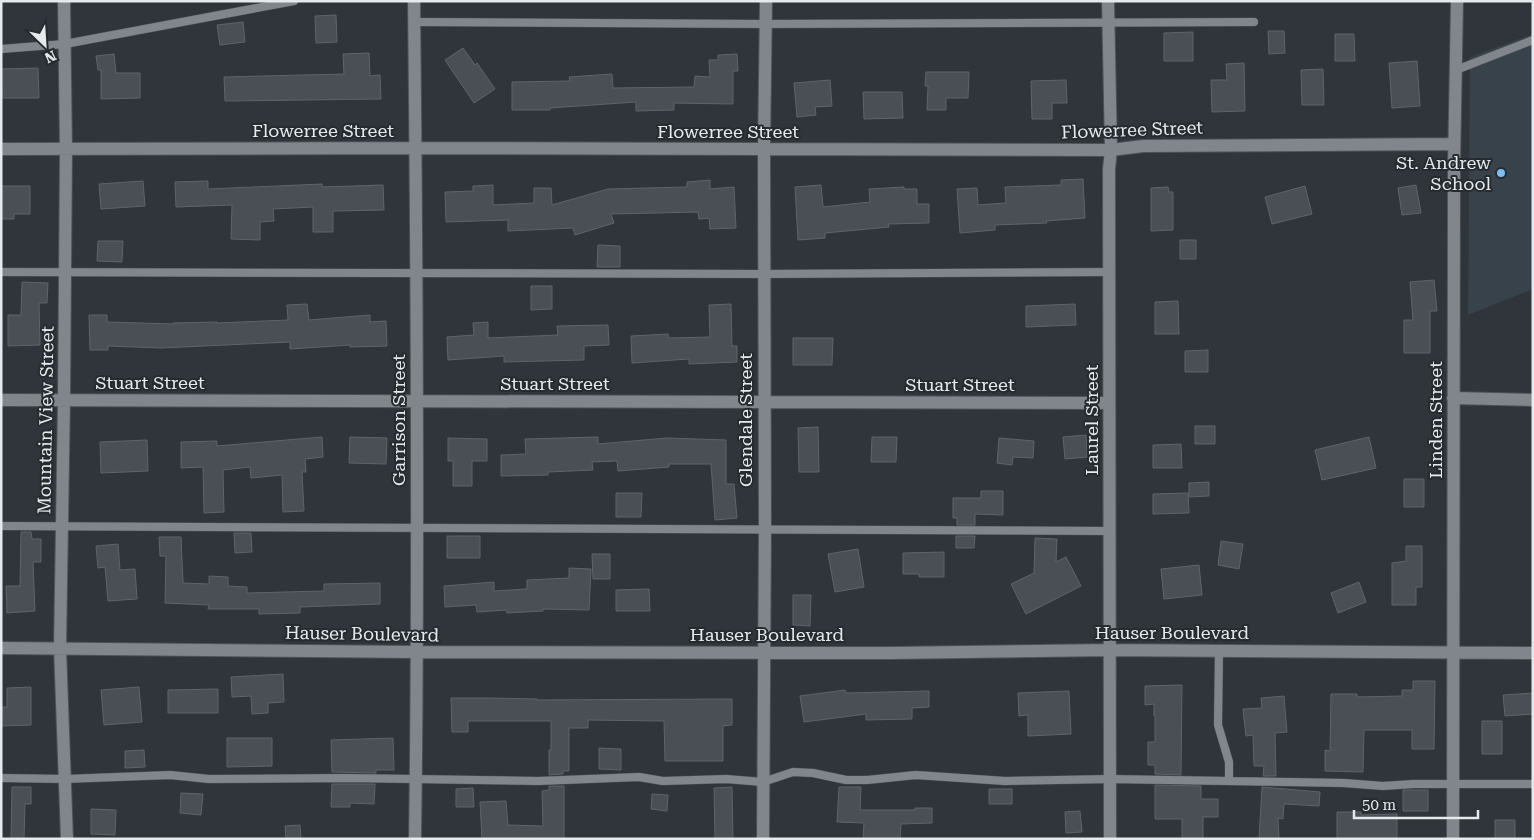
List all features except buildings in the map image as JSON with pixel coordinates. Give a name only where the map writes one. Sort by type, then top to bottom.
[{"type":"street","name":"Mountain View Street","points":[[64,1],[66,150],[60,648],[67,839]]},
{"type":"street","name":"Garrison Street","points":[[414,1],[417,402],[415,839]]},
{"type":"street","name":"Glendale Street","points":[[763,839],[765,529],[763,402],[766,1]]},
{"type":"street","name":"Laurel Street","points":[[1108,1],[1111,150],[1109,169],[1110,839]]},
{"type":"street","name":"Linden Street","points":[[1452,839],[1454,144],[1457,1]]},
{"type":"street","name":"Flowerree Street","points":[[1,149],[1111,150],[1143,146],[1454,144]]},
{"type":"street","points":[[1453,398],[1533,400]]},
{"type":"street","name":"Stuart Street","points":[[1,400],[1109,403]]},
{"type":"street","name":"Hauser Boulevard","points":[[1,648],[417,652],[763,653],[1219,650],[1533,653]]},
{"type":"lane","points":[[1,49],[65,44],[294,1]]},
{"type":"lane","points":[[414,22],[765,24],[1254,22]]},
{"type":"lane","points":[[1456,70],[1533,40]]},
{"type":"lane","points":[[1,272],[415,274],[1109,272]]},
{"type":"lane","points":[[1,526],[1110,531]]},
{"type":"lane","points":[[1219,650],[1218,725],[1229,762],[1229,781]]},
{"type":"lane","points":[[1,778],[65,779],[170,775],[209,779],[347,778],[538,781],[639,777],[663,781],[726,779],[763,782],[793,772],[813,772],[846,780],[916,776],[1005,781],[1110,779],[1344,783],[1383,786],[1414,784],[1533,784]]},
{"type":"shaded area","name":"St. Andrew School","points":[[1533,34],[1533,289],[1468,315],[1470,57]]},
{"type":"place","name":"St. Andrew School","points":[[1501,173]]}]
